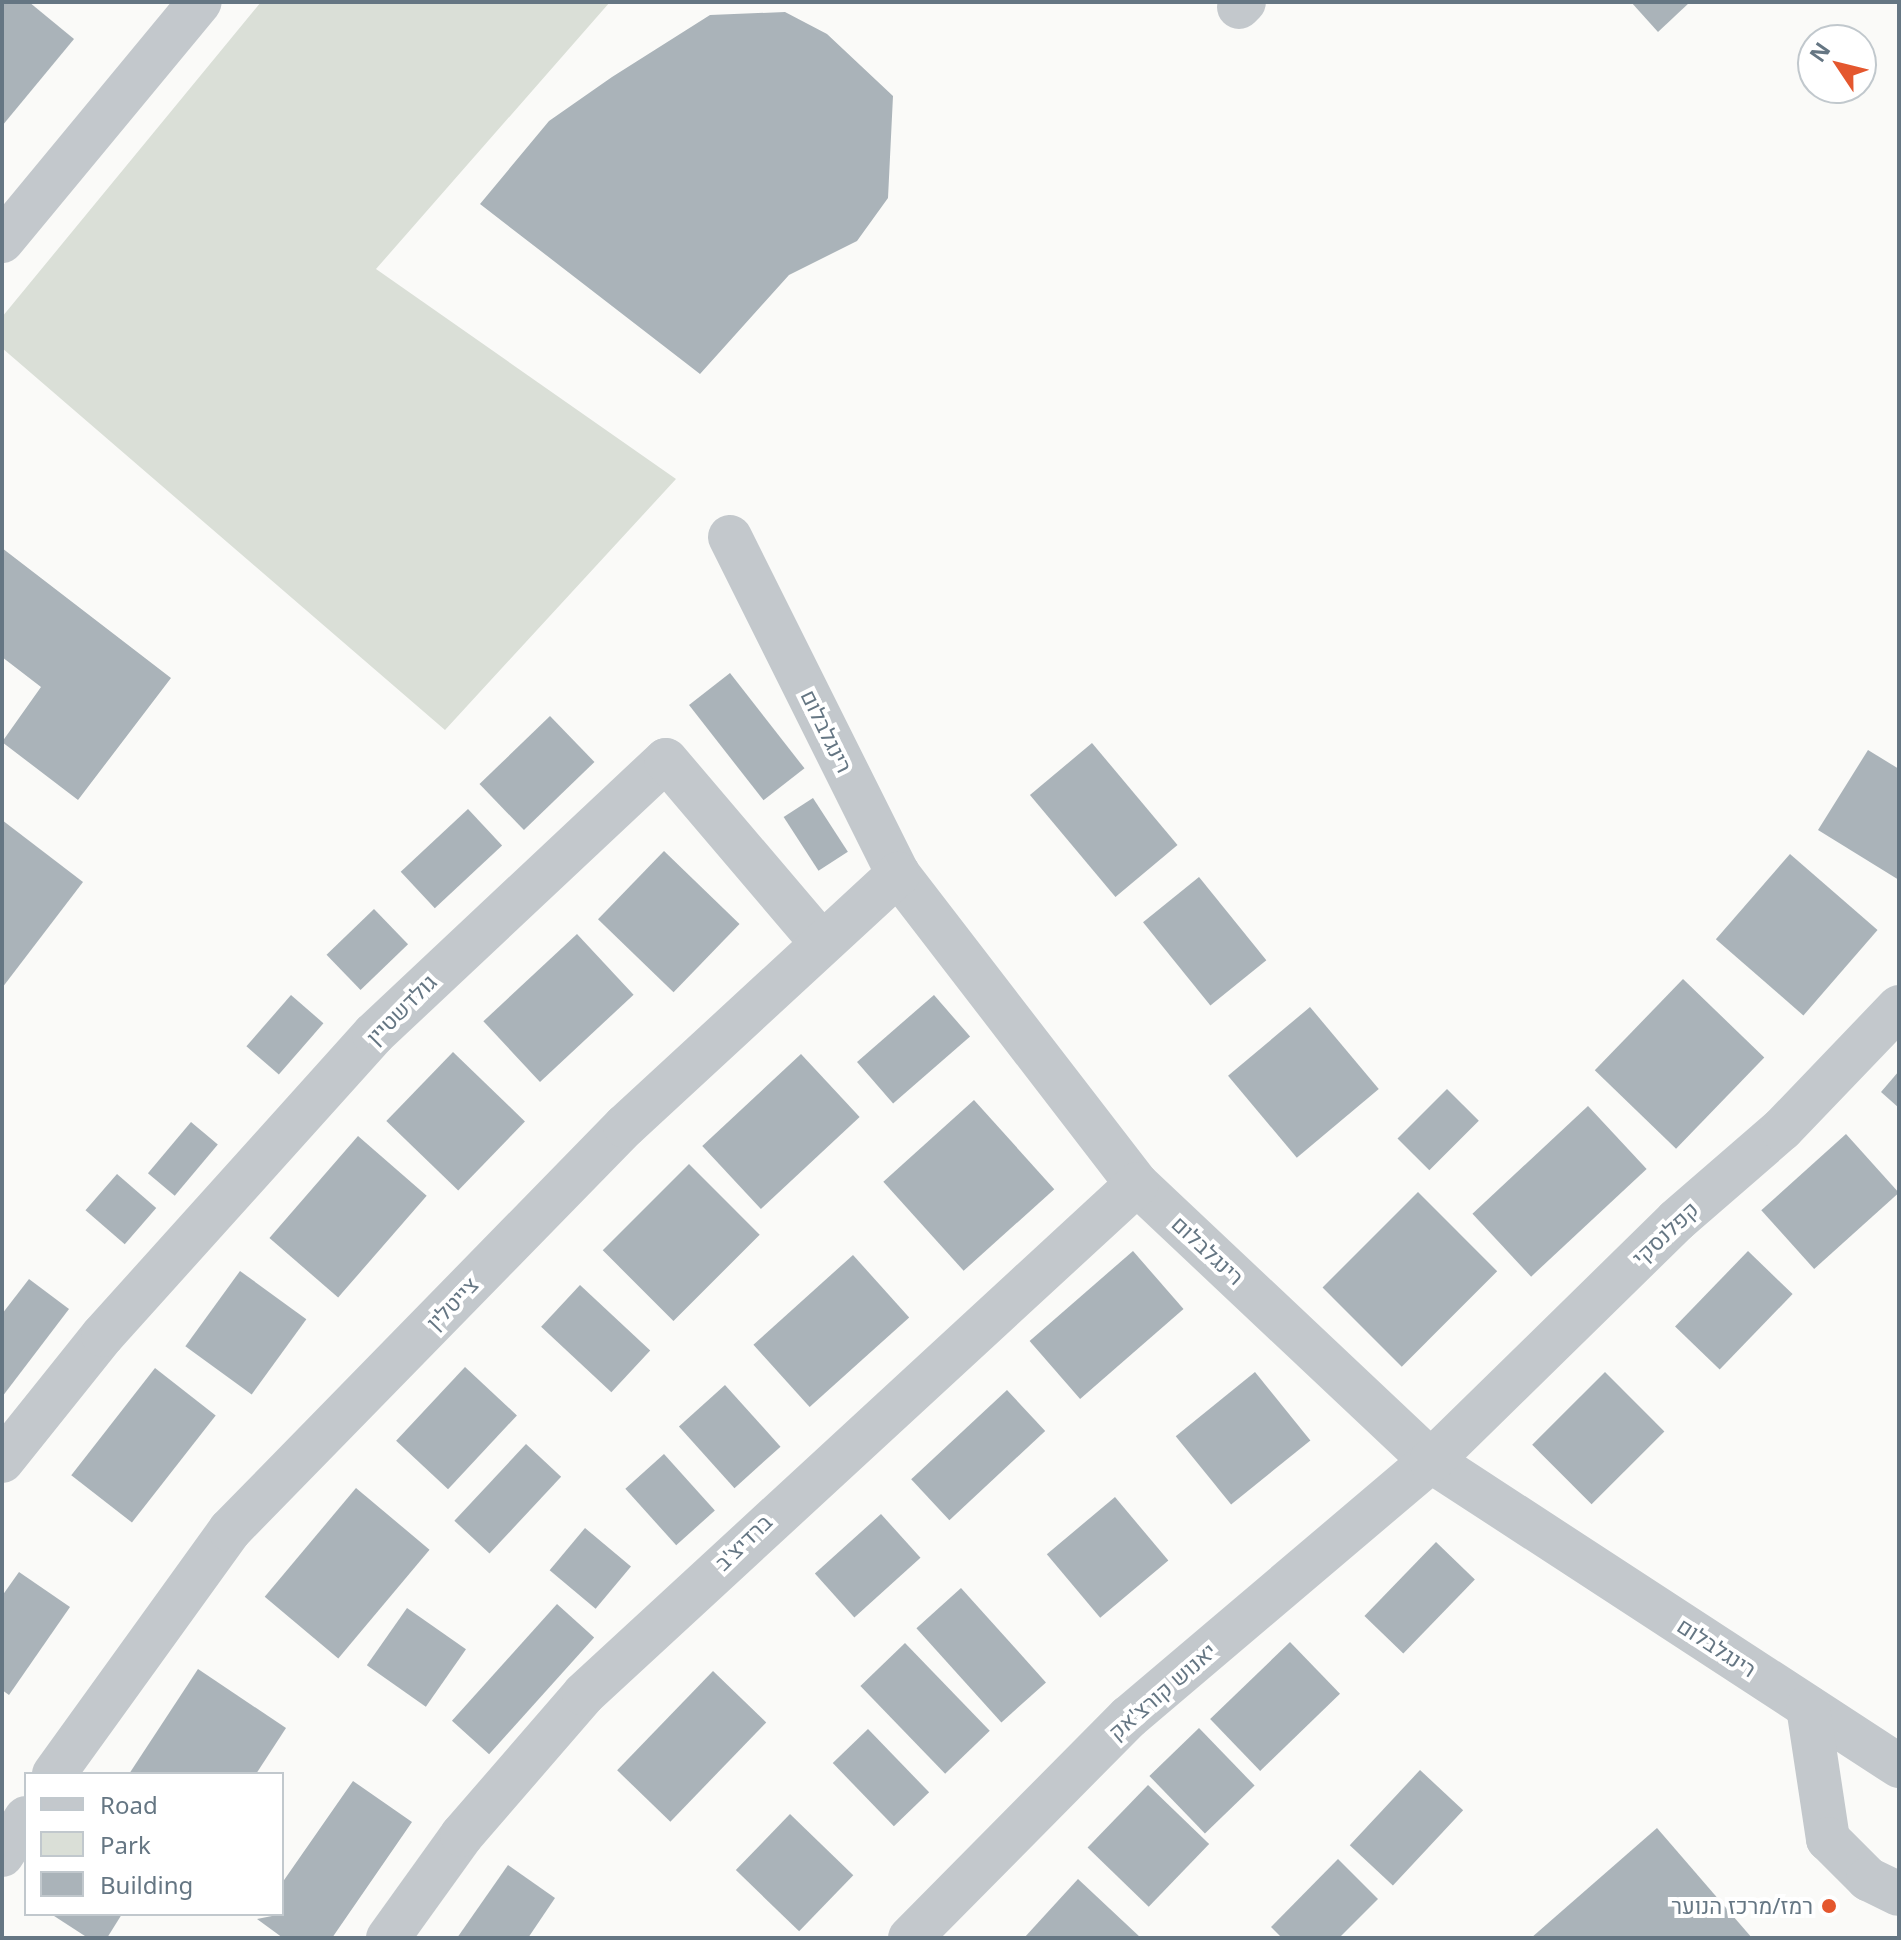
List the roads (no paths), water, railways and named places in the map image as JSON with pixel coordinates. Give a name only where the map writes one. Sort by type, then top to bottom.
[{"type":"street","points":[[2,241],[200,2]]},
{"type":"street","name":"רינגלבלום","points":[[730,537],[898,874],[1137,1184],[1431,1461],[1899,1766]]},
{"type":"street","name":"גולדשטיין","points":[[2,1461],[103,1335],[374,1034],[666,760],[822,943]]},
{"type":"street","name":"צייטלין","points":[[55,1772],[230,1530],[625,1126],[898,874]]},
{"type":"street","name":"קפלנסקי","points":[[1431,1461],[1677,1220],[1782,1129],[1899,1007]]},
{"type":"street","name":"ברדיצ'ב","points":[[388,1938],[462,1835],[584,1694],[1137,1184]]},
{"type":"street","name":"יאנוש קורצ'אק","points":[[910,1938],[1129,1717],[1431,1461]]},
{"type":"street","points":[[1808,1707],[1828,1839],[1868,1879],[1899,1894]]},
{"type":"street","points":[[2,1855],[24,1821]]},
{"type":"place","name":"רמז/מרכז הנוער","points":[[1829,1906]]}]
